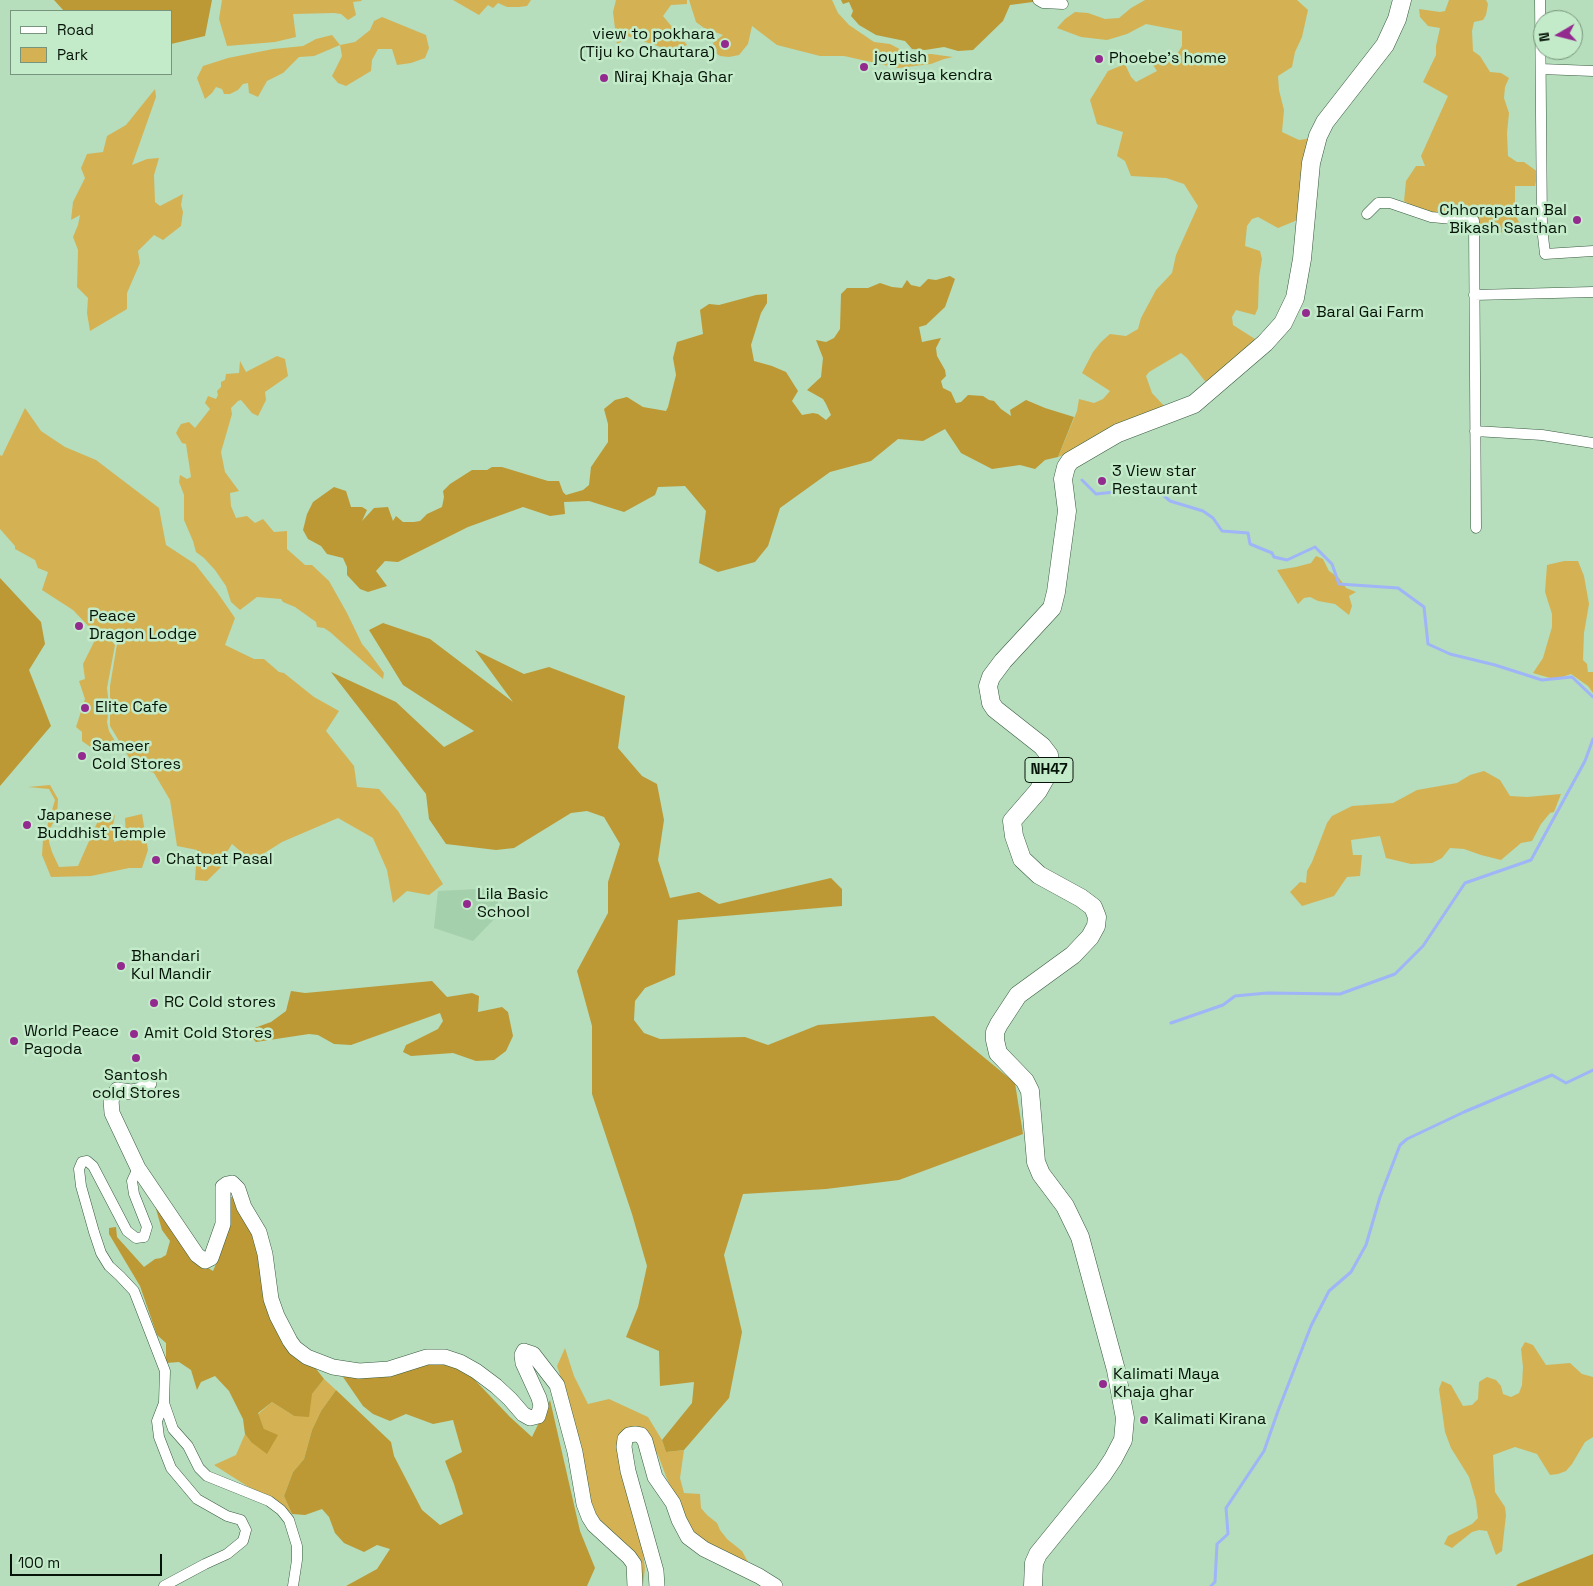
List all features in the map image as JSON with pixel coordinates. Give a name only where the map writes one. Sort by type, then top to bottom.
[{"type":"highway","name":"NH47","points":[[1033,1586],[1034,1563],[1038,1554],[1113,1459],[1123,1440],[1125,1418],[1116,1370],[1080,1238],[1065,1206],[1041,1174],[1036,1162],[1030,1090],[1025,1081],[998,1054],[995,1040],[995,1032],[999,1024],[1018,995],[1073,955],[1090,937],[1096,926],[1096,917],[1093,907],[1039,874],[1022,859],[1014,836],[1012,820],[1038,791],[1046,777],[1050,768],[1049,755],[1042,746],[995,709],[991,703],[988,686],[991,677],[1003,661],[1052,608],[1056,592],[1067,510],[1063,480],[1066,467],[1070,461],[1118,433],[1194,404],[1276,333],[1283,323],[1295,298],[1311,163],[1318,136],[1325,122],[1385,45],[1397,19],[1402,0]]},
{"type":"main road","points":[[149,1083],[141,1090],[130,1092],[117,1090],[110,1100],[115,1120],[138,1168],[197,1255],[205,1261],[211,1258],[223,1224],[223,1187],[226,1184],[232,1183],[238,1188],[244,1207],[259,1232],[265,1254],[271,1299],[277,1316],[295,1348],[307,1357],[334,1367],[359,1371],[389,1369],[427,1357],[445,1357],[460,1362],[476,1371],[510,1398],[523,1414],[530,1418],[538,1416],[541,1406],[523,1363],[522,1355],[524,1351],[532,1354],[558,1385],[584,1504],[589,1517],[594,1525],[629,1557],[634,1564],[635,1586]]},
{"type":"main road","points":[[657,1586],[656,1571],[628,1471],[624,1447],[625,1440],[629,1435],[635,1434],[641,1435],[645,1441],[655,1477],[673,1503],[688,1537],[704,1549],[775,1586]]},
{"type":"street","points":[[1038,0],[1044,3],[1063,4]]},
{"type":"street","points":[[1540,0],[1542,227],[1545,254],[1593,251]]},
{"type":"street","points":[[1541,69],[1593,71]]},
{"type":"street","points":[[1367,214],[1378,203],[1390,203],[1431,217],[1474,221],[1476,528]]},
{"type":"street","points":[[1474,295],[1593,292]]},
{"type":"street","points":[[1475,431],[1542,434],[1593,443]]},
{"type":"street","points":[[138,1168],[132,1181],[134,1194],[147,1227],[144,1237],[136,1238],[127,1231],[93,1166],[87,1161],[82,1162],[79,1170],[81,1186],[101,1253],[109,1266],[134,1291],[165,1371],[164,1403],[157,1421],[159,1437],[171,1468],[197,1499],[227,1516],[241,1520],[246,1530],[243,1541],[227,1554],[164,1586]]},
{"type":"street","points":[[164,1403],[173,1428],[188,1446],[199,1468],[207,1476],[270,1501],[289,1520],[297,1546],[293,1586]]},
{"type":"shaded area","points":[[54,0],[212,0],[205,36],[172,44],[172,10],[63,10]]},
{"type":"shaded area","points":[[841,0],[1048,0],[1010,5],[1003,21],[973,50],[958,51],[944,47],[925,50],[912,49],[905,41],[876,35],[859,25],[851,16],[853,11],[849,2],[843,4]]},
{"type":"shaded area","points":[[950,276],[955,279],[945,307],[926,325],[919,327],[922,342],[941,338],[936,348],[937,356],[945,370],[946,376],[941,381],[943,388],[951,392],[956,403],[961,402],[968,395],[983,396],[994,401],[1011,416],[1010,410],[1026,400],[1074,417],[1058,457],[1045,460],[1035,469],[1020,465],[992,469],[961,453],[945,429],[923,441],[898,439],[871,461],[830,472],[780,508],[768,546],[755,562],[718,572],[699,563],[706,511],[685,486],[658,487],[655,495],[624,512],[589,501],[564,502],[565,514],[550,516],[523,507],[468,527],[398,562],[385,561],[376,571],[387,586],[368,592],[360,589],[347,575],[347,567],[343,558],[327,554],[321,546],[308,539],[303,530],[307,514],[313,502],[334,487],[346,491],[351,507],[362,507],[367,510],[362,521],[374,508],[388,507],[393,521],[396,516],[403,522],[420,521],[427,514],[442,507],[443,491],[450,484],[472,470],[502,467],[548,481],[559,481],[566,495],[583,490],[589,485],[591,467],[608,442],[608,424],[604,409],[615,400],[627,397],[643,407],[666,411],[676,375],[673,358],[677,342],[703,334],[700,310],[709,304],[719,305],[767,294],[767,303],[761,313],[751,345],[754,361],[786,372],[798,391],[792,401],[802,415],[818,414],[826,420],[831,415],[823,399],[807,390],[821,377],[823,358],[816,340],[826,342],[834,338],[840,329],[841,294],[847,288],[868,288],[880,283],[902,288],[907,280],[911,285],[920,287],[928,279],[936,280]]},
{"type":"shaded area","points":[[0,578],[41,622],[45,644],[29,670],[51,726],[0,786]]},
{"type":"shaded area","points":[[383,623],[430,639],[513,702],[475,650],[524,674],[549,667],[625,696],[618,748],[642,776],[657,784],[664,820],[658,860],[670,898],[699,892],[719,904],[831,878],[842,889],[842,906],[678,920],[675,975],[645,988],[635,1001],[634,1020],[644,1033],[660,1039],[745,1037],[768,1045],[818,1025],[934,1016],[1015,1083],[1023,1134],[899,1180],[826,1189],[743,1194],[724,1255],[742,1332],[729,1398],[684,1450],[666,1452],[662,1440],[692,1403],[694,1382],[660,1386],[659,1351],[626,1337],[638,1307],[647,1266],[632,1214],[592,1094],[592,1026],[577,971],[608,913],[608,882],[620,844],[604,817],[587,811],[571,813],[514,848],[496,850],[446,844],[429,819],[426,794],[331,672],[396,702],[444,747],[474,731],[403,685],[369,630]]},
{"type":"shaded area","name":"Lila Basic School","points":[[499,888],[497,916],[473,941],[434,928],[438,891]]},
{"type":"shaded area","points":[[432,981],[447,997],[472,993],[479,996],[478,1012],[502,1007],[508,1012],[513,1036],[506,1051],[494,1060],[476,1061],[453,1053],[411,1056],[403,1052],[406,1045],[438,1029],[443,1021],[440,1013],[351,1045],[334,1044],[318,1035],[309,1034],[256,1042],[246,1031],[271,1022],[286,1011],[291,991],[305,993]]},
{"type":"shaded area","points":[[228,1195],[235,1199],[259,1243],[266,1289],[310,1361],[324,1379],[312,1394],[309,1417],[294,1416],[272,1402],[258,1413],[264,1429],[278,1435],[267,1454],[251,1442],[245,1434],[243,1419],[229,1391],[215,1376],[201,1382],[197,1390],[191,1370],[179,1362],[166,1363],[166,1343],[157,1335],[140,1286],[109,1234],[109,1228],[116,1227],[117,1237],[144,1267],[155,1259],[166,1255],[170,1241],[162,1230],[154,1202],[203,1265],[213,1271],[218,1259]]},
{"type":"shaded area","points":[[442,1360],[472,1377],[532,1437],[550,1400],[580,1531],[595,1568],[587,1586],[346,1586],[377,1569],[390,1549],[377,1545],[364,1552],[344,1543],[335,1533],[329,1517],[322,1509],[305,1515],[292,1514],[284,1496],[293,1472],[304,1459],[312,1430],[321,1411],[336,1390],[391,1442],[394,1456],[422,1510],[440,1525],[463,1514],[445,1461],[462,1452],[453,1420],[433,1424],[406,1414],[390,1421],[373,1414],[363,1406],[343,1377],[412,1369]]},
{"type":"shaded area","points":[[1593,1554],[1593,1586],[1516,1586],[1518,1584]]},
{"type":"green space","points":[[222,0],[362,0],[353,2],[356,15],[348,20],[341,14],[334,13],[293,14],[296,37],[275,42],[227,46],[219,19]]},
{"type":"green space","points":[[453,0],[531,0],[527,6],[519,7],[507,7],[498,3],[493,8],[488,5],[479,15]]},
{"type":"green space","points":[[616,0],[687,0],[687,4],[671,5],[663,16],[687,45],[676,50],[667,49],[627,36],[617,45],[613,12]]},
{"type":"green space","points":[[689,0],[832,0],[838,13],[849,25],[874,42],[890,44],[911,55],[931,54],[953,57],[931,64],[898,68],[844,56],[820,56],[777,45],[752,26],[748,44],[739,55],[720,56],[714,52],[713,43],[723,35],[704,28],[696,22]]},
{"type":"green space","points":[[1145,0],[1297,0],[1308,10],[1302,37],[1295,52],[1292,67],[1278,76],[1284,110],[1282,132],[1299,140],[1313,138],[1300,219],[1278,228],[1258,217],[1252,219],[1247,226],[1245,246],[1260,251],[1262,259],[1259,277],[1258,308],[1255,315],[1236,310],[1232,317],[1233,325],[1255,339],[1248,348],[1208,385],[1181,353],[1149,372],[1146,376],[1152,393],[1166,408],[1058,457],[1077,411],[1079,399],[1094,403],[1103,399],[1110,391],[1082,373],[1093,352],[1110,334],[1126,336],[1138,329],[1141,318],[1156,290],[1172,273],[1176,255],[1198,206],[1184,184],[1166,178],[1131,176],[1125,161],[1117,156],[1123,132],[1097,124],[1090,100],[1108,71],[1125,64],[1131,77],[1136,82],[1157,71],[1151,62],[1155,55],[1172,63],[1182,46],[1182,31],[1146,24],[1127,34],[1107,40],[1081,37],[1057,28],[1075,12],[1088,13],[1105,19],[1119,18]]},
{"type":"green space","points":[[1449,0],[1486,0],[1488,4],[1483,20],[1474,22],[1472,31],[1473,51],[1480,56],[1490,72],[1501,73],[1509,78],[1505,87],[1504,98],[1509,113],[1507,133],[1508,156],[1517,162],[1524,162],[1538,172],[1535,186],[1515,186],[1515,208],[1512,209],[1519,222],[1531,230],[1510,230],[1483,235],[1476,219],[1419,210],[1404,201],[1406,181],[1416,166],[1425,166],[1421,156],[1448,96],[1423,82],[1436,55],[1440,28],[1428,26],[1420,17],[1419,9],[1445,11]]},
{"type":"green space","points":[[382,17],[426,35],[429,48],[425,58],[397,65],[392,49],[378,49],[372,60],[371,71],[346,86],[338,83],[332,76],[342,56],[340,45],[355,42],[370,30],[374,21]]},
{"type":"green space","points":[[332,35],[340,45],[314,56],[299,57],[283,73],[267,81],[258,97],[249,93],[248,83],[243,84],[238,90],[230,94],[224,94],[222,89],[216,87],[205,99],[197,78],[203,66],[228,58],[273,49],[303,46],[316,39]]},
{"type":"green space","points":[[155,89],[156,97],[132,165],[147,159],[159,158],[154,175],[155,202],[160,206],[183,194],[181,226],[163,240],[154,235],[138,251],[140,263],[127,293],[127,309],[90,331],[87,313],[88,298],[77,287],[78,250],[73,237],[80,215],[71,220],[73,202],[85,178],[81,168],[87,154],[103,152],[107,136],[126,125]]},
{"type":"green space","points":[[277,356],[285,359],[288,376],[265,392],[266,400],[258,416],[252,413],[241,400],[231,408],[232,414],[221,452],[225,472],[239,491],[230,493],[231,506],[236,518],[247,516],[255,523],[263,519],[274,532],[287,531],[287,549],[305,565],[312,565],[329,581],[362,644],[384,673],[383,679],[330,632],[324,628],[317,627],[316,622],[281,599],[257,597],[240,610],[231,602],[226,586],[215,570],[196,552],[184,520],[184,495],[179,482],[180,475],[187,479],[191,477],[186,444],[182,443],[176,433],[178,429],[181,424],[189,422],[195,428],[210,409],[205,403],[208,396],[216,399],[217,391],[221,387],[221,382],[225,380],[226,374],[239,373],[240,361],[246,372]]},
{"type":"green space","points":[[25,408],[41,431],[65,447],[96,460],[159,508],[166,545],[195,564],[235,618],[225,645],[254,659],[264,659],[314,697],[339,711],[326,731],[354,766],[357,787],[379,789],[398,811],[443,884],[429,895],[407,891],[393,903],[387,870],[373,838],[338,818],[282,842],[252,861],[232,844],[220,863],[221,867],[207,881],[195,880],[197,850],[177,846],[170,800],[154,773],[133,764],[110,726],[110,686],[117,644],[110,636],[96,634],[73,610],[42,590],[48,572],[38,568],[35,560],[15,549],[15,546],[0,529],[0,455],[2,456]]},
{"type":"green space","points":[[1316,556],[1323,559],[1329,571],[1339,578],[1346,588],[1356,592],[1349,596],[1352,606],[1349,615],[1335,604],[1318,601],[1310,597],[1304,598],[1298,604],[1277,570],[1311,563]]},
{"type":"green space","points":[[1564,561],[1578,561],[1584,576],[1589,604],[1584,633],[1583,660],[1587,664],[1588,672],[1593,672],[1593,693],[1588,686],[1571,674],[1559,678],[1550,678],[1533,673],[1543,658],[1552,627],[1552,614],[1545,592],[1547,565]]},
{"type":"green space","points":[[97,636],[109,638],[115,645],[107,688],[109,706],[107,722],[109,731],[122,753],[96,751],[82,741],[82,732],[76,727],[85,699],[79,681],[85,679],[83,664]]},
{"type":"green space","points":[[1484,771],[1500,780],[1510,796],[1527,797],[1561,794],[1554,812],[1550,813],[1541,824],[1532,841],[1521,843],[1501,860],[1464,849],[1450,848],[1442,858],[1432,863],[1411,864],[1386,858],[1380,836],[1351,840],[1353,855],[1362,855],[1360,876],[1347,877],[1334,896],[1302,906],[1290,892],[1300,882],[1306,883],[1307,871],[1327,823],[1332,816],[1352,806],[1393,803],[1417,790],[1457,783],[1470,775]]},
{"type":"green space","points":[[50,785],[58,799],[57,815],[50,829],[49,842],[59,867],[78,866],[97,823],[115,815],[113,825],[114,842],[126,839],[125,818],[142,814],[148,850],[142,868],[129,868],[91,876],[51,877],[42,855],[43,840],[55,800],[49,789],[28,787]]},
{"type":"green space","points":[[1525,1342],[1533,1345],[1546,1365],[1570,1363],[1582,1374],[1593,1377],[1593,1437],[1585,1442],[1566,1471],[1558,1474],[1550,1475],[1537,1454],[1515,1447],[1493,1455],[1495,1492],[1505,1507],[1506,1515],[1502,1551],[1496,1555],[1487,1531],[1479,1530],[1472,1532],[1452,1548],[1444,1544],[1448,1536],[1472,1524],[1478,1518],[1476,1501],[1469,1477],[1451,1448],[1445,1432],[1439,1389],[1442,1381],[1451,1385],[1463,1406],[1472,1405],[1478,1399],[1479,1382],[1487,1377],[1496,1380],[1501,1386],[1503,1394],[1511,1397],[1519,1393],[1522,1385],[1523,1367],[1521,1349]]},
{"type":"green space","points":[[565,1348],[574,1376],[588,1404],[609,1399],[648,1417],[662,1440],[666,1452],[684,1450],[680,1478],[684,1493],[700,1494],[701,1508],[717,1523],[727,1539],[742,1551],[748,1562],[738,1561],[696,1538],[667,1479],[658,1455],[642,1431],[630,1431],[619,1435],[618,1445],[641,1539],[645,1568],[643,1586],[639,1586],[606,1533],[586,1495],[567,1396],[557,1366]]},
{"type":"green space","points":[[324,1379],[336,1390],[321,1411],[312,1430],[304,1459],[293,1472],[284,1496],[292,1514],[277,1501],[247,1486],[214,1465],[236,1455],[245,1434],[251,1442],[264,1429],[258,1414],[272,1402],[294,1416]]},
{"type":"waterway","points":[[1082,480],[1096,494],[1133,490],[1146,494],[1162,494],[1170,501],[1203,511],[1213,518],[1222,531],[1248,533],[1250,544],[1272,553],[1274,557],[1287,560],[1315,547],[1332,564],[1339,584],[1398,588],[1424,607],[1428,644],[1450,654],[1495,665],[1542,680],[1572,677],[1593,697]]},
{"type":"waterway","points":[[1171,1023],[1223,1005],[1235,996],[1267,993],[1340,994],[1395,974],[1423,946],[1465,883],[1531,860],[1585,761],[1593,739]]},
{"type":"waterway","points":[[1211,1586],[1215,1582],[1217,1544],[1228,1534],[1226,1508],[1264,1451],[1311,1326],[1329,1291],[1351,1272],[1366,1245],[1380,1197],[1400,1145],[1407,1139],[1464,1112],[1552,1075],[1566,1083],[1593,1070]]},
{"type":"place","name":"view to pokhara (Tiju ko Chautara)","points":[[725,44]]},
{"type":"place","name":"Phoebe's home","points":[[1099,59]]},
{"type":"place","name":"joytish vawisya kendra","points":[[864,67]]},
{"type":"place","name":"Niraj Khaja Ghar","points":[[604,78]]},
{"type":"place","name":"Chhorapatan Bal Bikash Sasthan","points":[[1577,220]]},
{"type":"place","name":"Baral Gai Farm","points":[[1306,313]]},
{"type":"place","name":"3 View star Restaurant","points":[[1102,481]]},
{"type":"place","name":"Peace Dragon Lodge","points":[[79,626]]},
{"type":"place","name":"Elite Cafe","points":[[85,708]]},
{"type":"place","name":"Sameer Cold Stores","points":[[82,756]]},
{"type":"place","name":"Japanese Buddhist Temple","points":[[27,825]]},
{"type":"place","name":"Chatpat Pasal","points":[[156,860]]},
{"type":"place","name":"Lila Basic School","points":[[467,904]]},
{"type":"place","name":"Bhandari Kul Mandir","points":[[121,966]]},
{"type":"place","name":"RC Cold stores","points":[[154,1003]]},
{"type":"place","name":"Amit Cold Stores","points":[[134,1034]]},
{"type":"place","name":"World Peace Pagoda","points":[[14,1041]]},
{"type":"place","name":"Santosh cold Stores","points":[[136,1058]]},
{"type":"place","name":"Kalimati Maya Khaja ghar","points":[[1103,1384]]},
{"type":"place","name":"Kalimati Kirana","points":[[1144,1420]]}]
